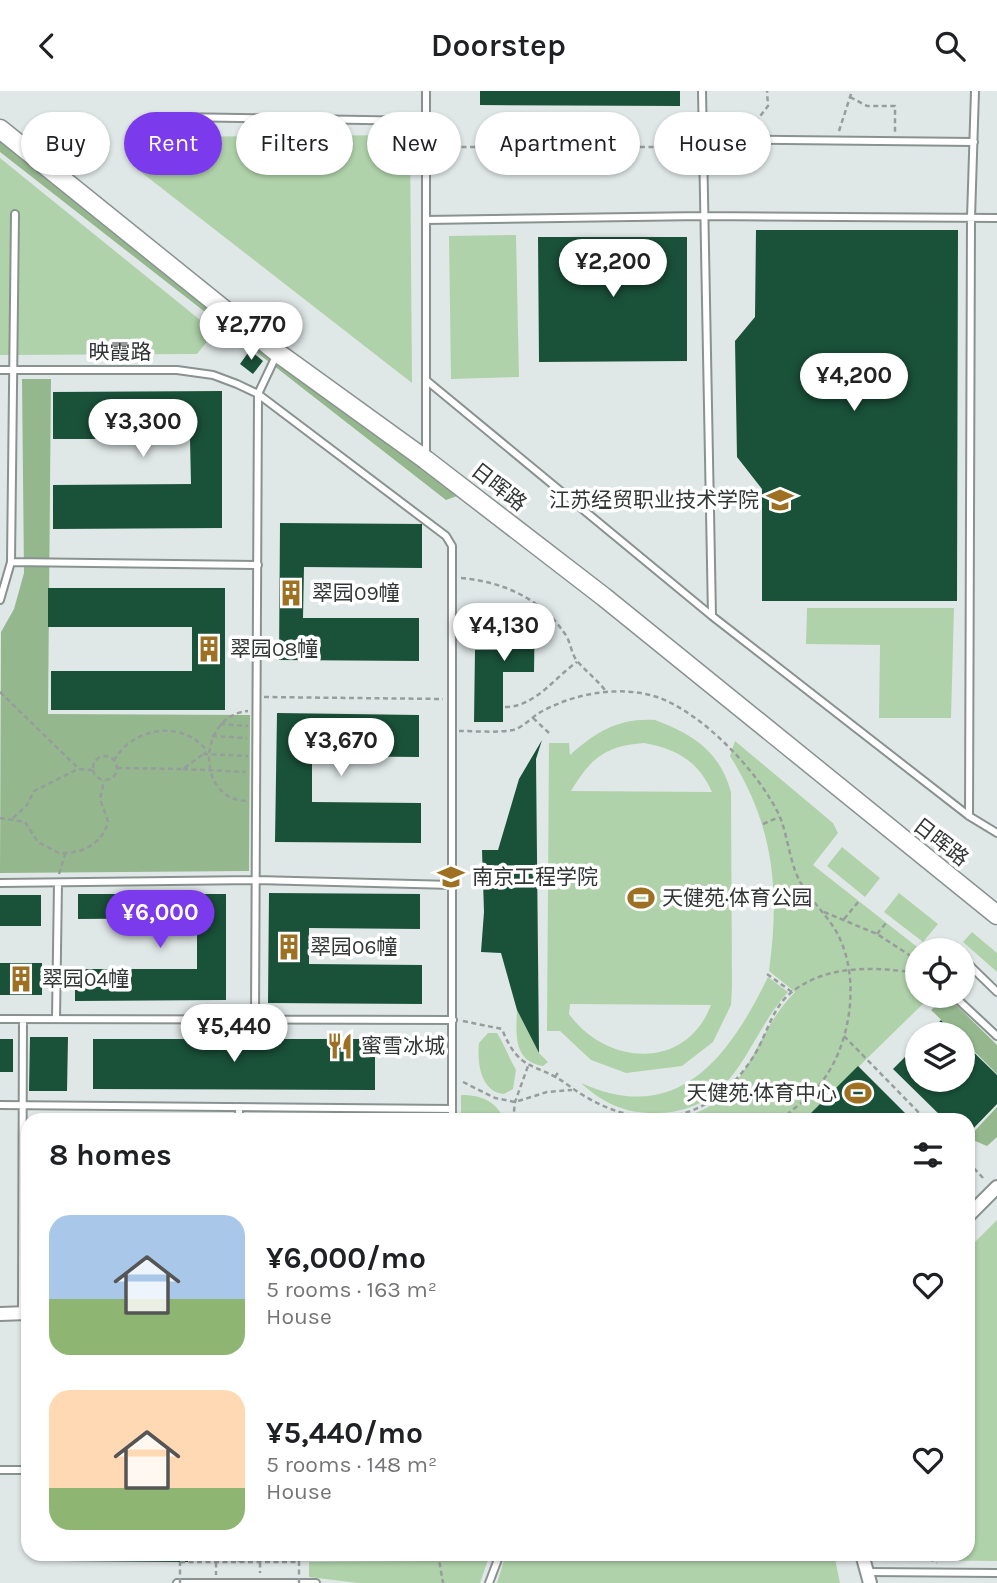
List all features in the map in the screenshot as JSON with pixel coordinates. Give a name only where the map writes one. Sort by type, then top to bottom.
[{"type":"street","name":"日晖路","points":[[0,129],[278,353],[426,460],[604,597],[997,915]]},
{"type":"street","points":[[975,1209],[996,1188]]},
{"type":"street","points":[[0,1314],[21,1313]]},
{"type":"street","points":[[864,1561],[869,1578]]},
{"type":"lane","points":[[426,91],[426,112]]},
{"type":"lane","points":[[702,91],[702,112]]},
{"type":"lane","points":[[969,816],[971,218],[975,91]]},
{"type":"lane","points":[[222,118],[367,120]]},
{"type":"lane","points":[[771,140],[974,142]]},
{"type":"lane","points":[[426,175],[426,460]]},
{"type":"lane","points":[[702,175],[712,616]]},
{"type":"lane","points":[[0,600],[11,562],[11,370],[15,214]]},
{"type":"lane","points":[[426,220],[703,216],[997,218]]},
{"type":"lane","points":[[255,1019],[258,394],[278,353]]},
{"type":"lane","name":"映霞路","points":[[0,370],[177,370],[212,375],[237,384],[258,394],[446,536],[452,546],[454,577],[452,1113]]},
{"type":"lane","points":[[426,380],[712,616],[969,816],[997,833]]},
{"type":"lane","points":[[11,562],[258,565]]},
{"type":"lane","points":[[0,883],[256,880],[453,885]]},
{"type":"lane","points":[[56,1019],[58,883]]},
{"type":"lane","points":[[975,971],[997,992]]},
{"type":"lane","points":[[967,1008],[997,1036]]},
{"type":"lane","points":[[0,1019],[453,1020]]},
{"type":"lane","points":[[22,1113],[23,1019]]},
{"type":"lane","points":[[0,1105],[452,1109]]},
{"type":"lane","points":[[239,1107],[239,1113]]},
{"type":"lane","points":[[0,1470],[21,1470]]},
{"type":"lane","points":[[489,1583],[497,1561]]},
{"type":"lane","points":[[869,1578],[997,1573]]},
{"type":"lane","points":[[178,1583],[316,1583]]},
{"type":"path","points":[[763,112],[768,106],[768,91]]},
{"type":"path","points":[[835,141],[852,91]]},
{"type":"path","points":[[850,97],[867,106],[895,106],[895,141]]},
{"type":"path","points":[[461,146],[654,144]]},
{"type":"path","points":[[454,577],[512,589],[546,611],[567,637],[577,661],[593,674],[606,691]]},
{"type":"path","points":[[505,707],[520,707],[529,702],[577,661]]},
{"type":"path","points":[[453,731],[515,730],[570,700],[606,691],[636,691],[681,708],[716,734],[737,756],[769,797],[780,817],[802,887],[840,937],[849,970],[850,1002],[844,1036],[826,1076],[786,1113]]},
{"type":"path","points":[[0,692],[79,769]]},
{"type":"path","points":[[257,697],[454,699]]},
{"type":"path","points":[[257,710],[228,716],[212,736],[207,754],[211,773],[221,791],[238,801],[257,802]]},
{"type":"path","points":[[533,718],[549,733]]},
{"type":"path","points":[[220,724],[257,726]]},
{"type":"path","points":[[114,761],[125,744],[156,730],[176,731],[192,737],[207,754]]},
{"type":"path","points":[[212,736],[257,739]]},
{"type":"path","points":[[183,769],[207,754],[257,756]]},
{"type":"path","points":[[107,756],[114,761],[117,768],[114,776],[104,781],[96,778],[92,771],[99,757],[107,756]]},
{"type":"path","points":[[117,768],[257,772]]},
{"type":"path","points":[[13,818],[27,804],[34,791],[79,769],[92,771]]},
{"type":"path","points":[[0,818],[25,822],[45,847],[65,854],[97,843],[107,827],[107,815],[100,799],[104,781]]},
{"type":"path","points":[[763,824],[780,817]]},
{"type":"path","points":[[58,883],[65,854]]},
{"type":"path","points":[[844,919],[859,901]]},
{"type":"path","points":[[821,911],[877,934],[905,952]]},
{"type":"path","points":[[877,934],[886,923]]},
{"type":"path","points":[[680,1113],[703,1107],[745,1067],[755,1053],[774,1013],[792,992],[810,980],[849,970],[887,968],[905,971]]},
{"type":"path","points":[[767,974],[792,992]]},
{"type":"path","points":[[453,1020],[502,1028],[515,1056],[528,1066],[555,1077],[615,1113]]},
{"type":"path","points":[[844,1036],[919,1113]]},
{"type":"path","points":[[514,1113],[528,1066]]},
{"type":"path","points":[[555,1077],[559,1071]]},
{"type":"path","points":[[453,1080],[482,1089],[495,1098],[515,1103],[547,1092],[574,1090]]},
{"type":"path","points":[[975,1168],[996,1188]]},
{"type":"path","points":[[216,1561],[216,1580]]},
{"type":"path","points":[[260,1561],[260,1581]]},
{"type":"path","points":[[178,1583],[180,1562],[299,1561],[299,1583]]},
{"type":"path","points":[[440,1561],[443,1583]]},
{"type":"green space","points":[[0,129],[21,145],[21,168],[0,152]]},
{"type":"green space","points":[[353,135],[367,135],[367,175],[410,175],[412,383],[145,175],[222,175],[222,136],[236,136],[236,175],[353,175]]},
{"type":"green space","points":[[0,158],[215,332],[197,354],[0,355]]},
{"type":"green space","points":[[29,175],[59,175],[468,492],[446,500]]},
{"type":"green space","points":[[516,235],[519,377],[451,379],[449,236]]},
{"type":"green space","points":[[22,379],[51,379],[48,714],[250,715],[249,871],[0,873],[1,632],[14,609],[24,573]]},
{"type":"green space","points":[[807,608],[954,608],[951,718],[879,718],[880,645],[806,644]]},
{"type":"green space","name":"天健苑·体育公园","points":[[642,720],[655,720],[669,725],[703,746],[720,766],[731,792],[732,986],[731,1005],[713,1042],[682,1066],[626,1073],[591,1060],[560,1031],[547,1031],[549,743],[569,743],[570,755],[609,728]],"holes":[[[644,743],[667,749],[685,758],[700,772],[712,792],[571,791],[585,770],[600,756],[619,747]],[[570,1004],[711,1005],[699,1026],[684,1042],[665,1051],[645,1054],[604,1044],[585,1031],[569,1014]]]},
{"type":"green space","points":[[735,741],[833,823],[838,833],[813,865],[906,938],[905,1008],[919,1008],[811,1113],[696,1113],[713,1104],[730,1089],[779,1011],[795,992],[769,971],[774,913],[770,859],[765,833],[745,782],[730,756]]},
{"type":"green space","points":[[842,847],[880,878],[865,897],[827,866]]},
{"type":"green space","points":[[899,893],[938,924],[926,938],[918,938],[884,912]]},
{"type":"green space","points":[[972,932],[997,953],[997,972],[975,953],[975,938],[967,938]]},
{"type":"green space","points":[[768,977],[788,992],[736,1070],[723,1086],[706,1100],[685,1109],[658,1113],[636,1112],[607,1102],[581,1083],[615,1094],[646,1096],[673,1090],[696,1077],[736,1034]]},
{"type":"green space","points":[[959,1008],[974,1022],[944,1022],[931,1010]]},
{"type":"green space","points":[[517,1010],[539,1053],[548,1062],[543,1066],[526,1059],[521,1053],[517,1037]]},
{"type":"green space","points":[[975,1023],[997,1045],[997,1074],[975,1052]]},
{"type":"green space","points":[[488,1033],[497,1033],[516,1070],[513,1089],[504,1094],[490,1088],[482,1075],[479,1043]]},
{"type":"green space","points":[[461,1095],[488,1100],[500,1113],[461,1113]]},
{"type":"green space","points":[[997,1107],[997,1137],[987,1146],[975,1141],[975,1131]]},
{"type":"green space","points":[[997,1220],[997,1561],[975,1561],[975,1242]]},
{"type":"green space","points":[[488,1561],[480,1583],[358,1583],[309,1577],[309,1562]]},
{"type":"green space","points":[[504,1561],[835,1561],[840,1583],[497,1583]]},
{"type":"building","points":[[480,91],[680,91],[680,106],[480,105]]},
{"type":"building","points":[[756,230],[958,230],[957,601],[762,601],[762,489],[737,457],[735,341],[755,317]]},
{"type":"building","points":[[538,237],[687,237],[687,361],[539,362]]},
{"type":"building","points":[[250,350],[263,361],[253,374],[240,364]]},
{"type":"building","points":[[222,391],[222,528],[53,529],[53,485],[191,484],[190,439],[53,439],[53,392]]},
{"type":"building","name":"翠园09幢","points":[[280,523],[422,524],[422,568],[304,567],[303,618],[419,618],[419,661],[279,660]]},
{"type":"building","name":"翠园08幢","points":[[48,588],[225,588],[225,710],[51,710],[51,671],[192,671],[192,627],[48,627]]},
{"type":"building","points":[[503,607],[535,607],[534,672],[503,672],[503,722],[474,722],[475,650],[503,650]]},
{"type":"building","points":[[277,713],[419,715],[419,757],[312,756],[312,802],[421,803],[421,843],[275,842]]},
{"type":"building","points":[[542,740],[536,759],[539,1053],[517,1010],[501,953],[481,952],[484,912],[482,850],[498,850],[519,779]]},
{"type":"building","name":"翠园06幢","points":[[269,893],[420,894],[420,929],[309,928],[309,964],[422,965],[422,1004],[268,1003]]},
{"type":"building","points":[[78,894],[226,894],[226,1000],[75,1001],[75,969],[197,969],[197,918],[78,919]]},
{"type":"building","name":"翠园04幢","points":[[0,895],[41,895],[41,926],[0,926]]},
{"type":"building","name":"翠园04幢","points":[[0,963],[42,963],[42,995],[0,995]]},
{"type":"building","points":[[30,1037],[68,1037],[67,1091],[29,1091]]},
{"type":"building","points":[[0,1039],[13,1039],[13,1072],[0,1072]]},
{"type":"building","points":[[93,1039],[375,1039],[375,1090],[93,1089]]},
{"type":"building","points":[[975,1054],[997,1075],[997,1104],[975,1127],[975,1113],[938,1113],[916,1092],[975,1092]]},
{"type":"building","points":[[905,1057],[905,1081],[893,1069]]},
{"type":"building","name":"天健苑·体育中心","points":[[858,1066],[905,1113],[811,1113]]},
{"type":"building","points":[[59,1561],[188,1561],[188,1562]]},
{"type":"place","name":"江苏经贸职业技术学院","points":[[780,500]]},
{"type":"place","name":"翠园09幢","points":[[291,593]]},
{"type":"place","name":"翠园08幢","points":[[209,649]]},
{"type":"place","name":"南京工程学院","points":[[451,877]]},
{"type":"place","name":"天健苑·体育公园","points":[[641,898]]},
{"type":"place","name":"翠园06幢","points":[[289,947]]},
{"type":"place","name":"翠园04幢","points":[[21,979]]},
{"type":"place","name":"蜜雪冰城","points":[[340,1046]]},
{"type":"place","name":"天健苑·体育中心","points":[[858,1093]]}]
